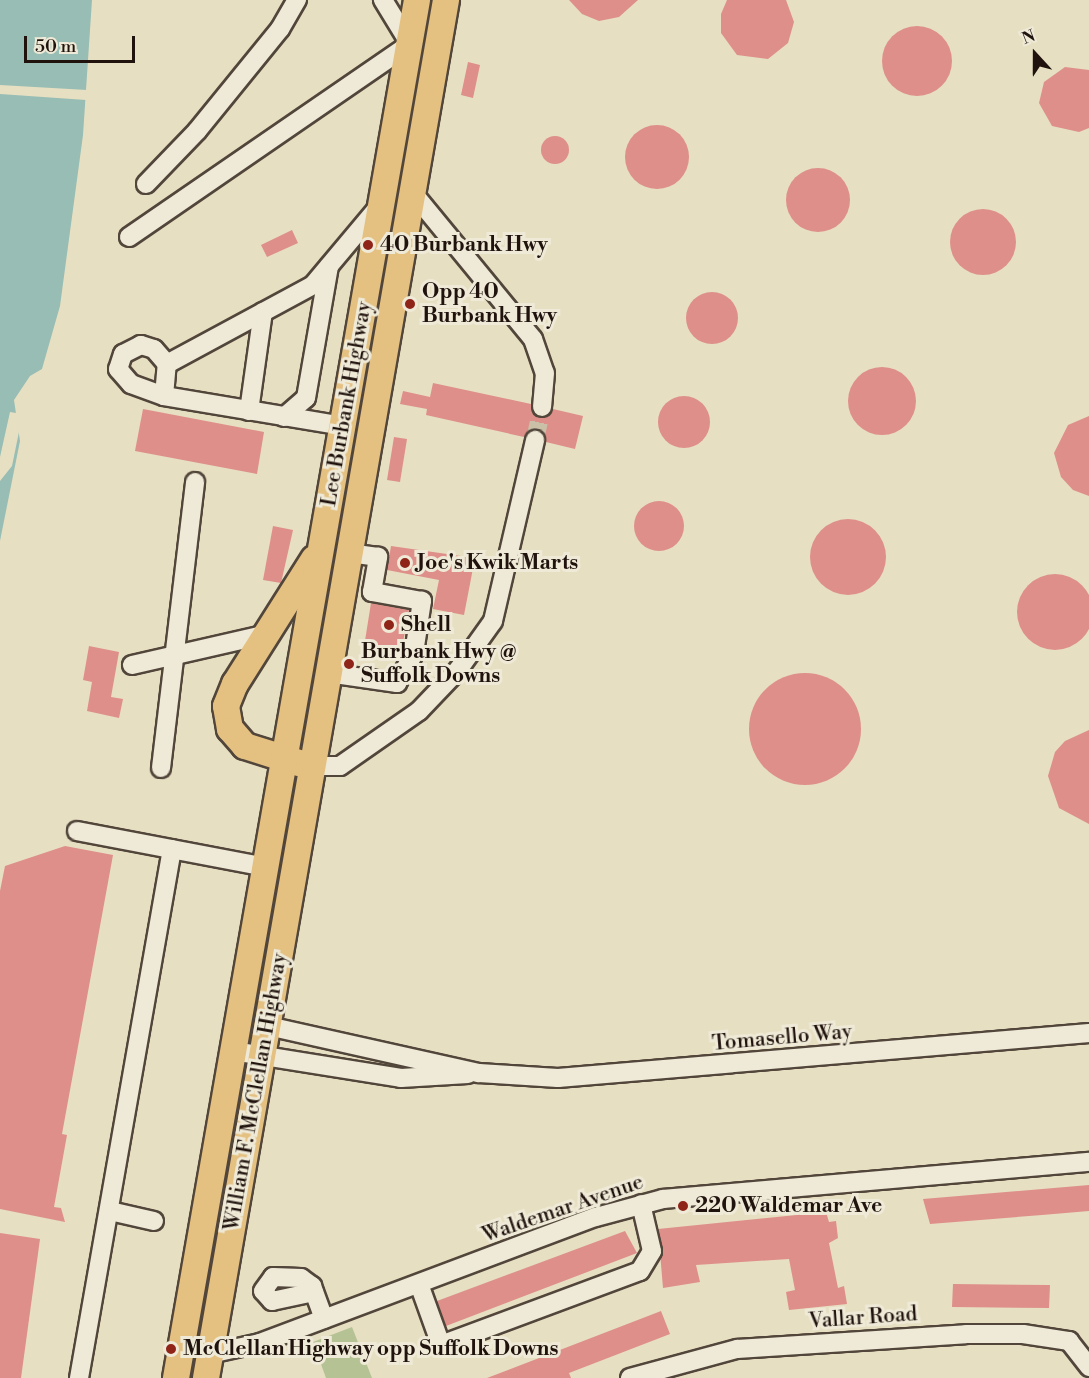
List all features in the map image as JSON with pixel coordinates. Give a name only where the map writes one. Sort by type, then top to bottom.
[{"type":"highway","name":"Lee Burbank Highway","points":[[276,809],[417,0]]},
{"type":"highway","name":"Lee Burbank Highway","points":[[305,805],[446,0]]},
{"type":"highway","points":[[312,766],[284,760],[245,746],[226,716],[232,689],[321,549]]},
{"type":"highway","name":"William F. McClellan Highway","points":[[208,1366],[305,805]]},
{"type":"highway","name":"William F. McClellan Highway","points":[[176,1378],[276,809]]},
{"type":"street","points":[[146,184],[205,122],[280,29],[297,0]]},
{"type":"street","points":[[129,237],[410,44],[384,0]]},
{"type":"street","points":[[413,193],[533,339],[543,364],[542,407]]},
{"type":"street","points":[[166,364],[313,285],[382,203]]},
{"type":"street","points":[[284,417],[306,398],[329,266]]},
{"type":"street","points":[[249,411],[262,312]]},
{"type":"street","points":[[164,396],[166,364],[154,349],[141,345],[123,354],[118,369],[131,384],[164,396],[343,426]]},
{"type":"street","points":[[312,766],[340,766],[419,711],[458,670],[493,621],[535,440]]},
{"type":"street","points":[[161,768],[195,482]]},
{"type":"street","points":[[328,672],[397,684],[414,653],[422,601],[372,592],[378,557],[350,552]]},
{"type":"street","points":[[132,665],[267,634]]},
{"type":"street","points":[[76,831],[266,867]]},
{"type":"street","points":[[79,1378],[172,849]]},
{"type":"street","name":"Tomasello Way","points":[[268,1026],[479,1073]]},
{"type":"street","name":"Tomasello Way","points":[[233,1051],[401,1078],[479,1073],[598,1077],[1089,1033]]},
{"type":"street","name":"Waldemar Avenue","points":[[208,1366],[252,1346],[324,1319],[641,1204],[733,1189],[1089,1162]]},
{"type":"street","points":[[419,1284],[441,1345],[640,1271],[652,1251],[641,1204]]},
{"type":"street","points":[[110,1211],[154,1221]]},
{"type":"street","points":[[314,1292],[324,1319]]},
{"type":"street","name":"Vallar Road","points":[[630,1378],[737,1349],[966,1334],[1023,1334],[1069,1341],[1089,1367]]},
{"type":"street","points":[[1081,1378],[1089,1375]]},
{"type":"green space","points":[[352,1327],[372,1378],[326,1378],[313,1342]]},
{"type":"water","points":[[0,0],[92,0],[83,135],[60,306],[42,369],[30,376],[14,400],[20,441],[0,541]]},
{"type":"pier","points":[[0,85],[87,90],[86,100],[0,94]]},
{"type":"pier","points":[[18,405],[20,427],[12,466],[0,481],[0,457],[10,412],[16,413]]},
{"type":"building","points":[[569,0],[638,0],[619,17],[599,21],[582,14]]},
{"type":"building","points":[[727,0],[786,0],[794,22],[788,43],[768,59],[737,55],[721,33],[721,14]]},
{"type":"building","points":[[910,26],[924,26],[937,32],[946,41],[952,54],[950,74],[942,86],[924,96],[910,96],[897,90],[888,81],[882,68],[882,54],[888,41],[897,32]]},
{"type":"building","points":[[468,62],[480,65],[473,98],[461,95]]},
{"type":"building","points":[[1065,67],[1089,70],[1089,128],[1079,132],[1052,126],[1039,103],[1044,82]]},
{"type":"building","points":[[657,125],[675,130],[680,134],[684,139],[689,157],[684,175],[680,180],[675,184],[657,189],[639,184],[634,180],[630,175],[625,157],[630,139],[634,134],[639,130]]},
{"type":"building","points":[[555,136],[565,140],[569,150],[565,160],[555,164],[545,160],[541,150],[545,140]]},
{"type":"building","points":[[818,168],[836,174],[844,182],[850,200],[844,218],[836,226],[818,232],[800,226],[792,218],[786,200],[792,182],[800,174]]},
{"type":"building","points":[[983,209],[996,212],[1006,219],[1013,229],[1016,242],[1013,255],[1006,265],[996,272],[983,275],[970,272],[960,265],[953,255],[950,242],[953,229],[960,219],[970,212]]},
{"type":"building","points":[[292,230],[298,243],[267,257],[261,245]]},
{"type":"building","points":[[712,292],[722,294],[730,300],[736,308],[738,318],[736,328],[730,336],[722,342],[712,344],[702,342],[694,336],[688,328],[686,318],[688,308],[694,300],[702,294]]},
{"type":"building","points":[[875,367],[889,367],[901,372],[911,382],[916,401],[911,420],[901,430],[889,435],[875,435],[863,430],[853,420],[848,408],[848,394],[853,382],[863,372]]},
{"type":"building","points":[[433,383],[531,404],[540,418],[553,409],[583,416],[575,449],[546,442],[538,429],[524,437],[426,415],[427,409],[400,404],[403,391],[430,397]]},
{"type":"building","points":[[684,396],[694,398],[702,404],[708,412],[710,422],[708,432],[702,440],[694,446],[684,448],[674,446],[666,440],[660,432],[658,422],[660,412],[666,404],[674,398]]},
{"type":"building","points":[[143,409],[264,432],[257,474],[135,451]]},
{"type":"building","points":[[1089,416],[1089,496],[1073,490],[1061,477],[1054,453],[1068,425]]},
{"type":"building","points":[[394,437],[407,439],[400,482],[387,480]]},
{"type":"building","points":[[654,501],[664,501],[677,508],[684,521],[684,531],[677,544],[664,551],[654,551],[645,547],[638,540],[634,531],[634,521],[638,512],[645,505]]},
{"type":"building","points":[[841,519],[855,519],[869,525],[880,536],[886,550],[883,572],[875,584],[855,595],[841,595],[827,589],[816,578],[810,564],[810,550],[816,536],[827,525]]},
{"type":"building","points":[[273,526],[293,530],[281,583],[263,580]]},
{"type":"building","points":[[391,546],[475,558],[464,615],[433,609],[439,580],[387,570]]},
{"type":"building","points":[[1048,574],[1062,574],[1076,580],[1087,591],[1091,597],[1093,612],[1091,627],[1082,639],[1070,648],[1048,650],[1034,644],[1023,633],[1017,619],[1017,605],[1023,591],[1034,580]]},
{"type":"building","points":[[371,603],[409,610],[401,653],[364,647]]},
{"type":"building","points":[[89,646],[119,652],[111,697],[123,699],[119,718],[87,711],[92,682],[83,680]]},
{"type":"building","points":[[805,673],[827,677],[845,689],[857,707],[861,729],[857,751],[845,769],[827,781],[805,785],[783,781],[765,769],[753,751],[749,729],[753,707],[765,689],[783,677]]},
{"type":"building","points":[[1089,730],[1089,824],[1059,808],[1048,776],[1055,752],[1065,741]]},
{"type":"building","points":[[65,846],[113,855],[62,1134],[67,1135],[54,1207],[61,1208],[65,1222],[0,1209],[0,891],[5,866]]},
{"type":"building","points":[[1089,1185],[1089,1211],[1042,1215],[930,1224],[923,1199]]},
{"type":"building","points":[[826,1212],[829,1222],[836,1221],[838,1238],[829,1243],[838,1288],[844,1286],[847,1304],[789,1310],[786,1292],[795,1290],[789,1259],[696,1265],[700,1282],[663,1288],[658,1229]]},
{"type":"building","points":[[625,1231],[637,1253],[446,1326],[437,1301]]},
{"type":"building","points":[[0,1233],[40,1239],[21,1378],[0,1378]]},
{"type":"building","points":[[953,1284],[1050,1285],[1049,1308],[952,1307]]},
{"type":"building","points":[[661,1311],[670,1334],[569,1373],[571,1378],[487,1378]]},
{"type":"tunnel","points":[[535,440],[542,407]]},
{"type":"place","name":"40 Burbank Hwy","points":[[368,245]]},
{"type":"place","name":"Opp 40 Burbank Hwy","points":[[410,304]]},
{"type":"place","name":"Joe's Kwik Marts","points":[[405,563]]},
{"type":"place","name":"Shell","points":[[389,625]]},
{"type":"place","name":"Burbank Hwy @ Suffolk Downs","points":[[349,664]]},
{"type":"place","name":"220 Waldemar Ave","points":[[683,1206]]},
{"type":"place","name":"McClellan Highway opp Suffolk Downs","points":[[171,1349]]}]
